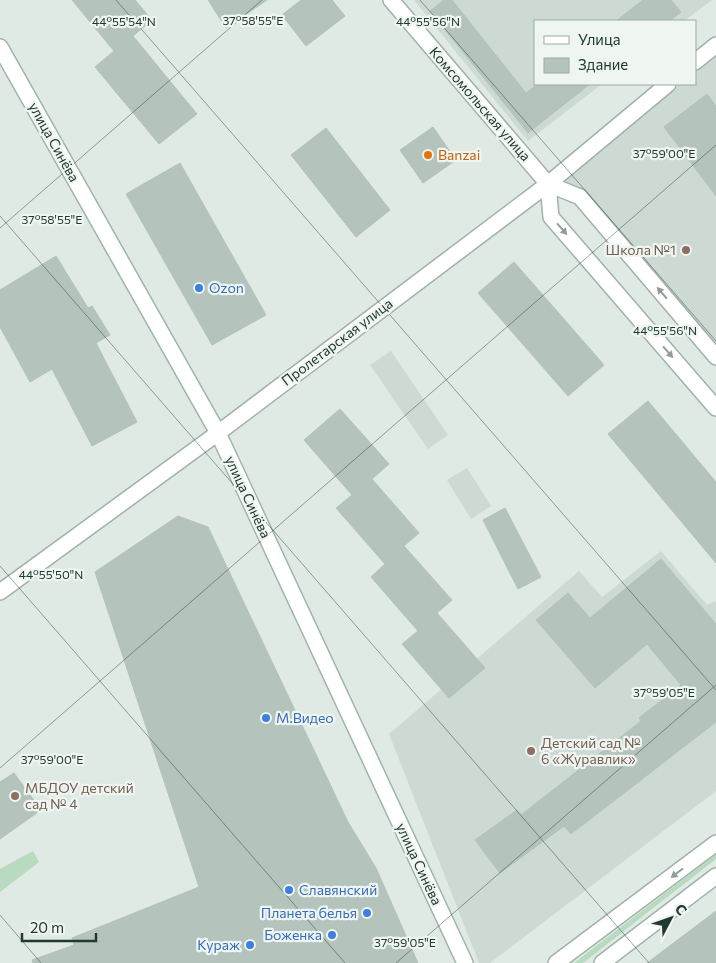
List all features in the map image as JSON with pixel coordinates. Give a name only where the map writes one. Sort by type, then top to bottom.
[{"type":"street","name":"Комсомольская улица","points":[[391,0],[548,184],[580,197],[716,357]]},
{"type":"street","points":[[696,61],[716,44]]},
{"type":"street","name":"улица Синёва","points":[[0,46],[218,433],[465,963]]},
{"type":"street","name":"Пролетарская улица","points":[[0,592],[218,433],[548,184],[667,85]]},
{"type":"street","points":[[548,184],[551,217],[716,408]]},
{"type":"street","points":[[556,963],[716,843]]},
{"type":"street","points":[[602,963],[716,876]]},
{"type":"shaded area","points":[[414,0],[712,0],[685,20],[534,20],[534,85],[601,85],[528,141]]},
{"type":"shaded area","name":"Школа №1","points":[[716,56],[716,354],[561,176],[679,85],[696,85],[696,71]]},
{"type":"shaded area","points":[[391,351],[448,435],[428,449],[370,365]]},
{"type":"shaded area","points":[[467,468],[491,506],[471,519],[447,480]]},
{"type":"shaded area","points":[[661,551],[707,605],[716,601],[716,791],[490,963],[479,963],[389,734],[579,571],[602,597]]},
{"type":"green space","points":[[33,851],[39,862],[0,892],[0,869]]},
{"type":"green space","points":[[716,854],[716,859],[583,963],[574,963]]},
{"type":"building","points":[[72,0],[135,0],[152,20],[133,36],[197,114],[159,144],[95,67],[114,51]]},
{"type":"building","points":[[208,0],[267,0],[226,28]]},
{"type":"building","points":[[301,0],[332,0],[345,16],[306,46],[282,15]]},
{"type":"building","points":[[444,0],[452,0],[526,93],[537,85],[589,85],[528,133],[430,11]]},
{"type":"building","points":[[643,0],[671,0],[681,12],[670,20],[617,20]]},
{"type":"building","points":[[707,94],[716,106],[716,196],[664,127]]},
{"type":"building","name":"Banzai","points":[[433,127],[456,160],[423,183],[400,150]]},
{"type":"building","points":[[326,128],[390,210],[356,237],[291,155]]},
{"type":"building","points":[[180,163],[266,315],[212,345],[126,194]]},
{"type":"building","points":[[56,256],[88,308],[92,306],[110,335],[96,343],[137,422],[92,446],[52,369],[30,382],[0,327],[0,290]]},
{"type":"building","points":[[514,262],[604,365],[568,396],[478,293]]},
{"type":"building","points":[[648,401],[716,482],[716,563],[608,434]]},
{"type":"building","points":[[340,409],[389,464],[372,479],[419,533],[404,546],[452,600],[437,613],[485,668],[449,698],[402,644],[418,631],[371,577],[385,564],[336,508],[352,495],[304,440]]},
{"type":"building","points":[[505,508],[541,577],[518,589],[483,520]]},
{"type":"building","points":[[178,516],[208,527],[348,822],[376,868],[418,963],[33,963],[32,960],[74,945],[72,938],[199,887],[95,572]]},
{"type":"building","points":[[661,559],[716,624],[716,722],[571,834],[564,826],[500,873],[475,840],[517,810],[521,815],[641,721],[639,718],[681,685],[647,644],[595,688],[536,620],[568,593],[590,618]]},
{"type":"building","name":"МБДОУ детский сад № 4","points":[[14,773],[41,810],[0,839],[0,782]]},
{"type":"building","points":[[716,911],[716,963],[647,963]]},
{"type":"place","name":"Banzai","points":[[428,155]]},
{"type":"place","name":"Школа №1","points":[[686,250]]},
{"type":"place","name":"Ozon","points":[[199,288]]},
{"type":"place","name":"М.Видео","points":[[266,718]]},
{"type":"place","name":"Детский сад № 6 «Журавлик»","points":[[531,751]]},
{"type":"place","name":"МБДОУ детский сад № 4","points":[[15,796]]},
{"type":"place","name":"Славянский","points":[[289,890]]},
{"type":"place","name":"Планета белья","points":[[367,913]]},
{"type":"place","name":"Боженка","points":[[332,935]]},
{"type":"place","name":"Кураж","points":[[250,945]]}]
